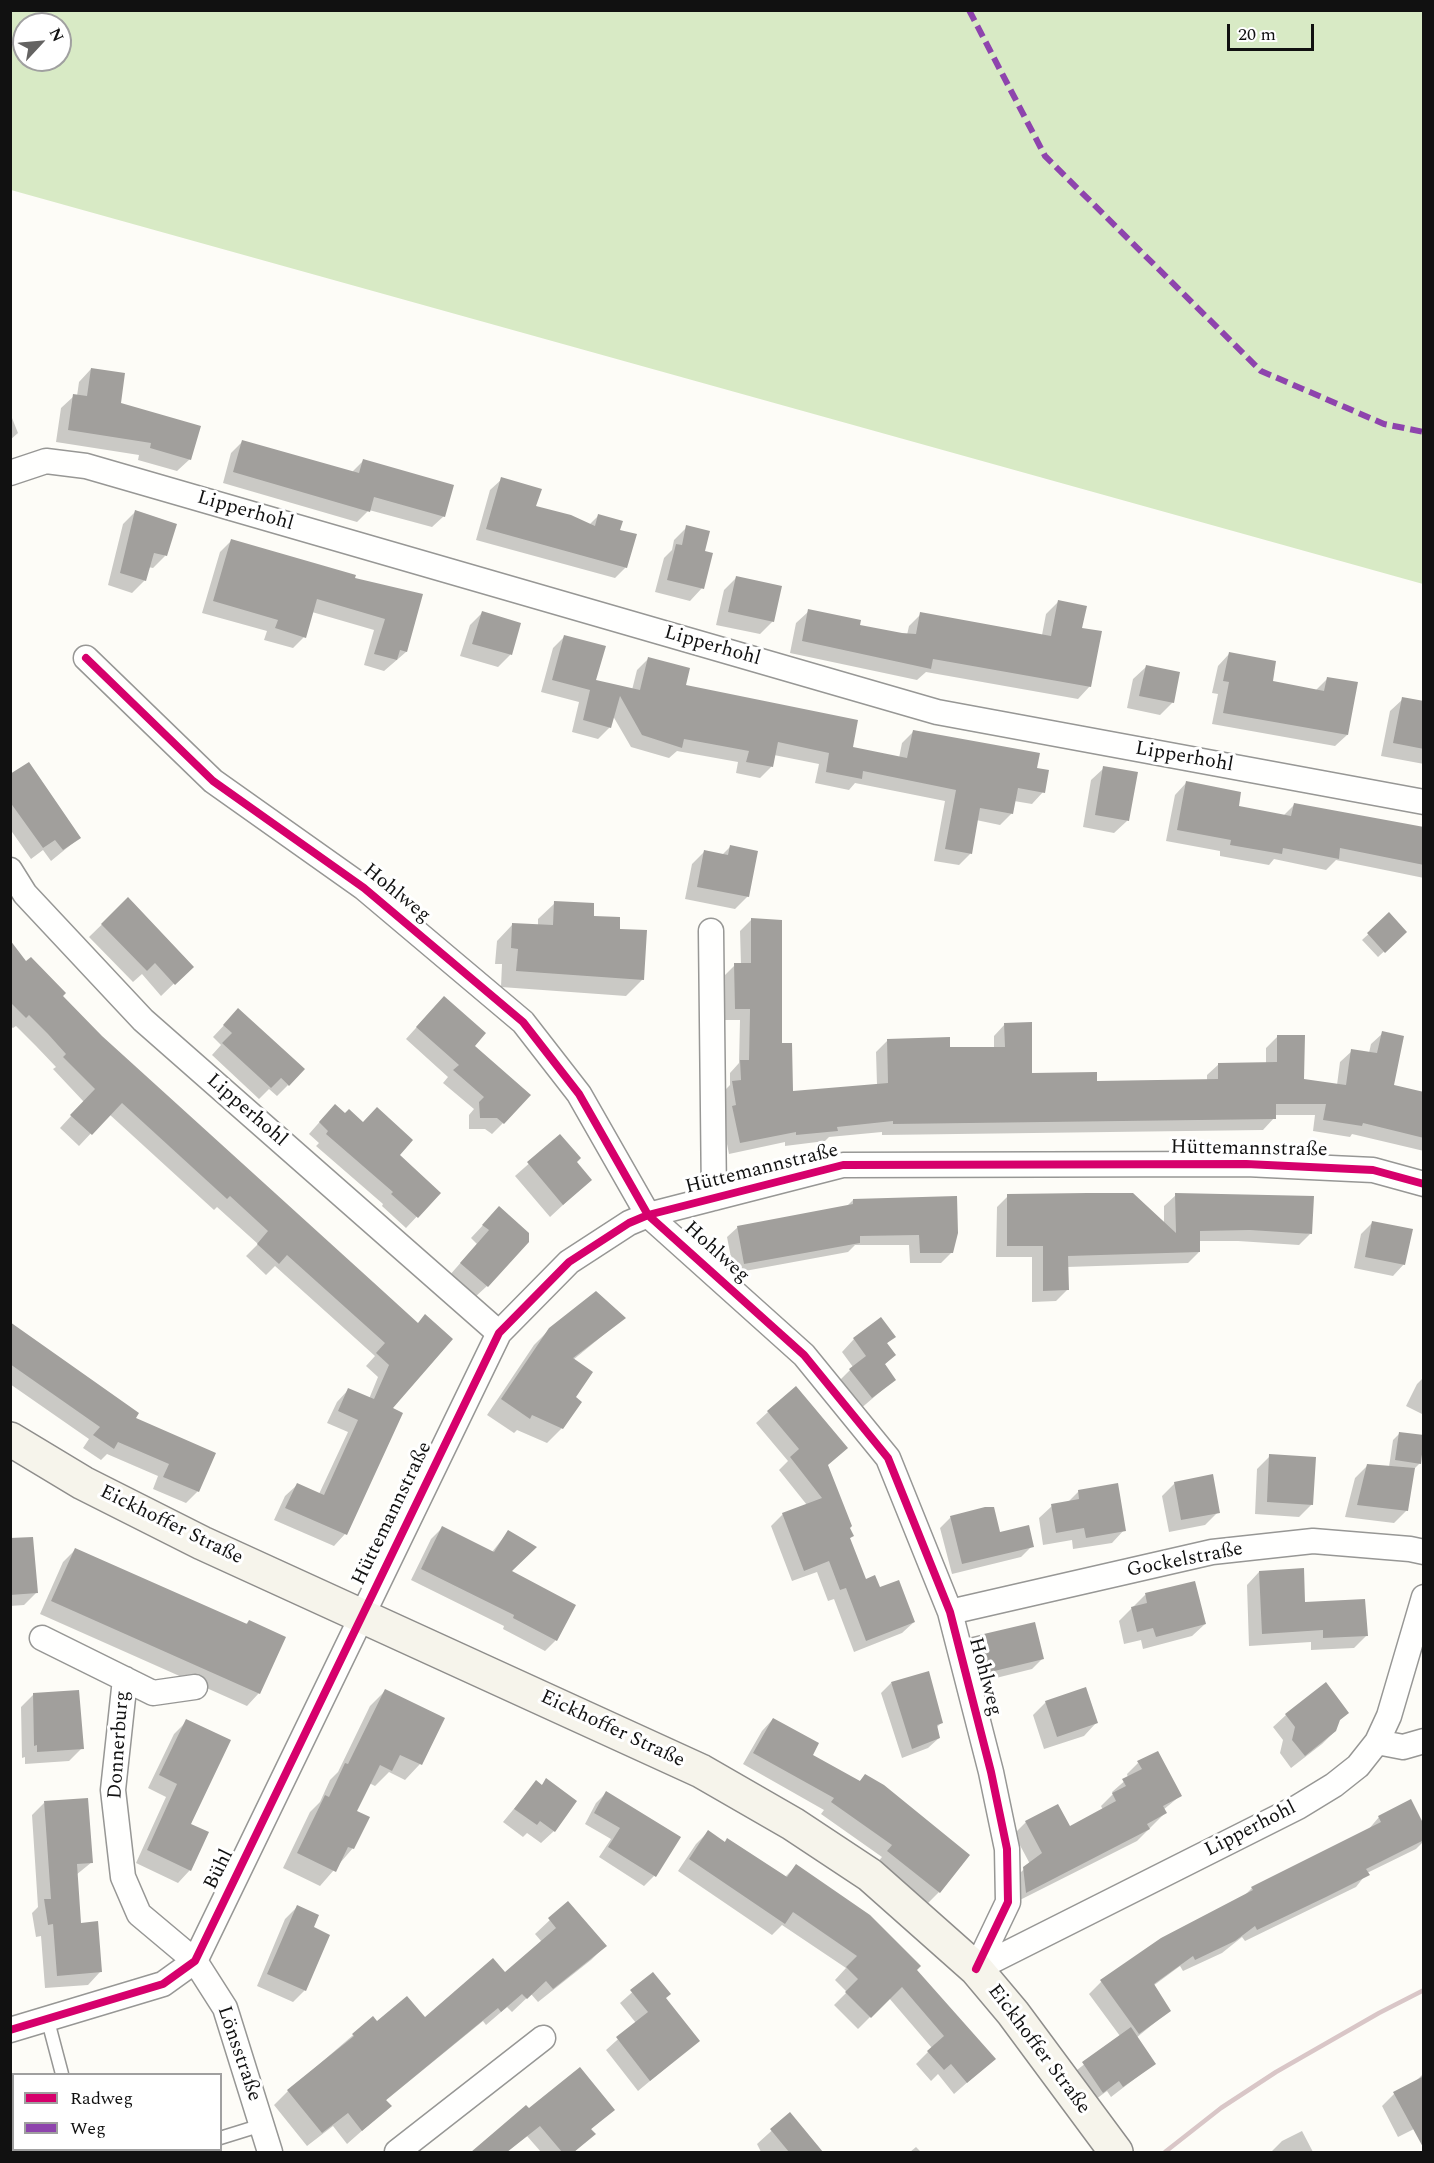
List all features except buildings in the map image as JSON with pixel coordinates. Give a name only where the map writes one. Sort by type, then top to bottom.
[{"type":"main road","name":"Eickhoffer Straße","points":[[10,1439],[130,1508],[701,1771],[793,1824],[870,1875],[976,1969],[1012,2013],[1116,2152]]},
{"type":"street","name":"Lipperhohl","points":[[10,474],[46,461],[86,466],[937,712],[1424,802]]},
{"type":"street","name":"Hohlweg","points":[[86,658],[213,781],[364,888],[523,1022],[579,1094],[648,1215],[804,1355],[888,1458],[950,1612],[992,1772],[1007,1849],[1008,1902],[976,1969]]},
{"type":"street","name":"Lipperhohl","points":[[10,870],[26,894],[143,1020],[499,1333]]},
{"type":"street","name":"Hüttemannstraße","points":[[711,930],[714,1198]]},
{"type":"street","name":"Hüttemannstraße","points":[[362,1615],[499,1333],[569,1262],[629,1223],[648,1215],[843,1165],[1246,1164],[1373,1170],[1424,1184]]},
{"type":"street","name":"Gockelstraße","points":[[950,1612],[1212,1552],[1313,1541],[1424,1552]]},
{"type":"street","name":"Lipperhohl","points":[[976,1969],[1298,1807],[1334,1785],[1358,1766],[1377,1742],[1398,1689],[1424,1597]]},
{"type":"street","name":"Bühl","points":[[10,2030],[48,2021],[163,1984],[195,1961],[362,1615]]},
{"type":"street","name":"Donnerburg","points":[[42,1638],[153,1693],[195,1688]]},
{"type":"street","name":"Donnerburg","points":[[124,1679],[113,1790],[123,1877],[139,1914],[195,1961]]},
{"type":"street","points":[[1377,1742],[1403,1747],[1424,1741]]},
{"type":"street","name":"Lönsstraße","points":[[195,1961],[225,2008],[270,2152]]},
{"type":"street","points":[[397,2152],[543,2038]]},
{"type":"lane","points":[[48,2021],[62,2073]]},
{"type":"lane","points":[[222,2137],[262,2125]]},
{"type":"green space","points":[[10,11],[1423,11],[1423,584],[11,190]]},
{"type":"railway","points":[[1165,2152],[1221,2108],[1276,2072],[1424,1990]]},
{"type":"marked path","points":[[969,10],[1045,156],[1261,371],[1384,424],[1424,432]]},
{"type":"cycle path","points":[[86,658],[213,781],[364,888],[523,1022],[579,1094],[648,1215],[804,1355],[888,1458],[950,1612],[991,1772],[1007,1849],[1008,1902],[976,1969]]},
{"type":"cycle path","points":[[10,2030],[163,1984],[195,1961],[499,1333],[569,1262],[629,1223],[648,1215],[843,1165],[1246,1164],[1373,1170],[1424,1184]]}]
